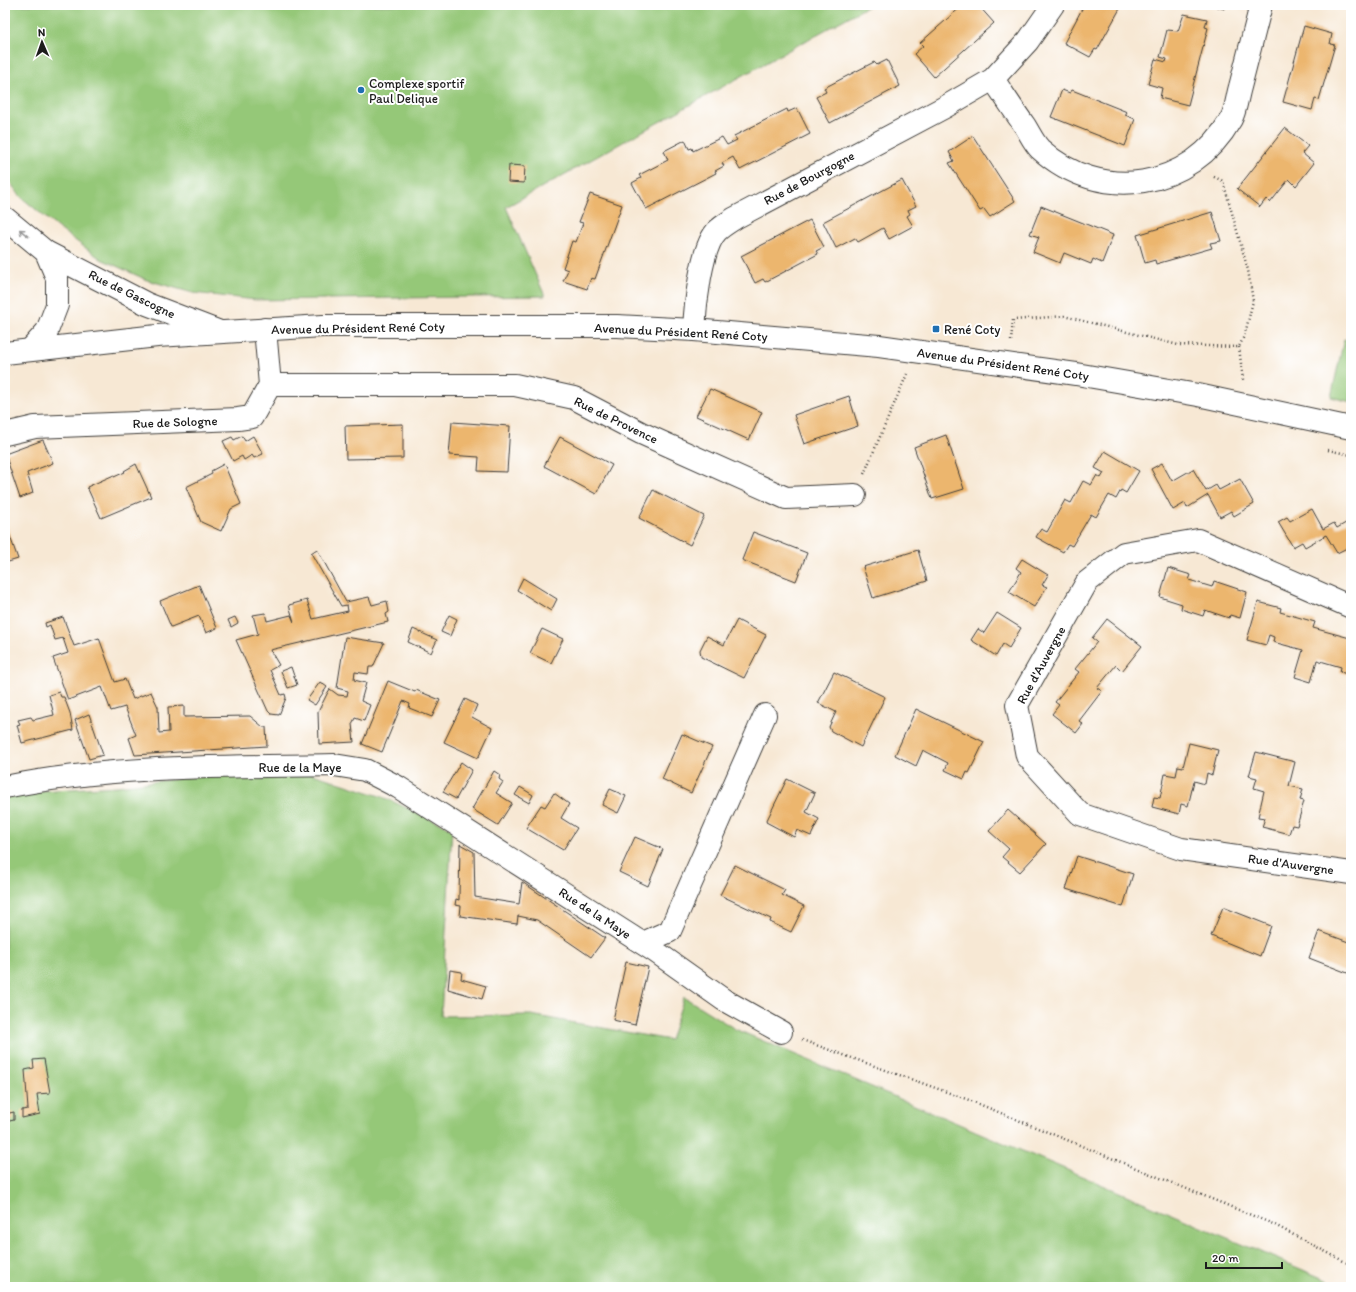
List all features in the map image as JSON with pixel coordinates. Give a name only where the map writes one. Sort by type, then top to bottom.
[{"type":"street","name":"Rue de Bourgogne","points":[[694,330],[695,308],[706,253],[716,231],[735,218],[945,107],[993,79],[1028,41],[1053,5]]},
{"type":"street","points":[[993,79],[1039,148],[1058,163],[1079,174],[1108,183],[1134,183],[1158,179],[1187,166],[1213,144],[1232,118],[1261,5]]},
{"type":"street","name":"Rue de Gascogne","points":[[5,218],[46,252],[147,304],[220,332]]},
{"type":"street","name":"Rue de Gascogne","points":[[30,350],[47,331],[57,305],[57,278],[46,252]]},
{"type":"street","name":"Avenue du Président René Coty","points":[[5,353],[157,336],[323,326],[617,326],[694,330],[880,346],[1009,364],[1198,395],[1351,428]]},
{"type":"street","points":[[265,329],[270,385]]},
{"type":"street","name":"Rue de Sologne","points":[[5,434],[35,427],[252,417],[270,385]]},
{"type":"street","name":"Rue de Provence","points":[[270,385],[515,385],[574,398],[641,433],[786,498],[855,495]]},
{"type":"street","name":"Rue d'Auvergne","points":[[1351,607],[1198,540],[1124,553],[1087,582],[1016,705],[1026,756],[1080,814],[1181,849],[1351,873]]},
{"type":"street","name":"Rue de la Maye","points":[[642,943],[670,931],[765,716]]},
{"type":"street","name":"Rue de la Maye","points":[[5,786],[74,775],[139,769],[334,765],[365,770],[398,787],[642,943],[724,1000],[781,1032]]},
{"type":"path","points":[[1187,166],[1223,181],[1248,270],[1253,301],[1245,334],[1238,347],[1246,405]]},
{"type":"path","points":[[1009,364],[1013,320],[1022,318],[1064,316],[1178,344],[1238,347]]},
{"type":"path","points":[[855,495],[908,372],[900,371]]},
{"type":"path","points":[[1322,448],[1351,456]]},
{"type":"path","points":[[781,1032],[976,1103],[1273,1224],[1351,1265]]},
{"type":"green space","name":"Complexe sportif Paul Delique","points":[[5,5],[870,5],[506,207],[545,296],[256,300],[193,293],[147,280],[101,259],[58,228],[21,197],[5,176]]},
{"type":"green space","points":[[1344,339],[1351,341],[1351,402],[1331,397]]},
{"type":"green space","points":[[307,772],[383,797],[452,829],[441,1016],[531,1015],[670,1040],[684,997],[735,1029],[1343,1287],[5,1287],[5,798],[40,791],[117,786],[210,775]]},
{"type":"building","points":[[963,5],[966,7],[968,5],[978,5],[994,23],[934,77],[914,54],[923,46],[920,43]]},
{"type":"building","points":[[1084,5],[1122,5],[1097,50],[1095,49],[1090,57],[1064,43]]},
{"type":"building","points":[[1212,5],[1225,5],[1224,9]]},
{"type":"building","points":[[1184,14],[1207,19],[1205,27],[1208,28],[1188,105],[1160,98],[1162,88],[1148,84],[1155,59],[1166,62],[1167,59],[1160,57],[1167,30],[1178,31]]},
{"type":"building","points":[[1304,26],[1332,34],[1330,44],[1335,45],[1319,100],[1315,99],[1312,110],[1283,102]]},
{"type":"building","points":[[887,60],[900,86],[830,123],[816,97],[826,92],[824,88],[874,62],[877,65]]},
{"type":"building","points":[[1062,90],[1070,93],[1072,90],[1127,112],[1125,115],[1135,119],[1125,146],[1051,117]]},
{"type":"building","points":[[797,108],[810,134],[740,170],[733,157],[722,163],[724,166],[715,171],[716,173],[646,209],[632,183],[641,178],[639,175],[668,160],[664,151],[685,140],[689,149],[692,148],[693,151],[722,137],[727,145],[737,140],[734,136],[787,109],[788,112]]},
{"type":"building","points":[[1285,128],[1308,146],[1302,153],[1314,163],[1296,186],[1289,179],[1270,203],[1266,199],[1260,207],[1237,189]]},
{"type":"building","points":[[973,136],[1015,201],[990,217],[984,209],[980,211],[949,163],[954,161],[949,152]]},
{"type":"building","points":[[509,165],[525,166],[524,183],[508,182]]},
{"type":"building","points":[[902,180],[916,206],[908,210],[910,214],[907,216],[913,226],[889,239],[883,228],[858,242],[855,238],[836,248],[823,222]]},
{"type":"building","points":[[590,194],[622,205],[595,279],[591,278],[587,289],[563,281],[568,270],[563,268],[572,241],[576,242],[583,223],[579,222]]},
{"type":"building","points":[[1041,206],[1113,235],[1102,263],[1093,259],[1091,264],[1064,253],[1060,263],[1033,252],[1039,237],[1030,234]]},
{"type":"building","points":[[1212,212],[1221,241],[1210,243],[1212,248],[1156,264],[1155,260],[1145,263],[1137,235]]},
{"type":"building","points":[[810,220],[824,247],[816,251],[818,254],[765,282],[763,279],[755,283],[741,256]]},
{"type":"building","points":[[710,389],[762,412],[749,440],[696,416]]},
{"type":"building","points":[[849,396],[858,426],[804,444],[794,415]]},
{"type":"building","points":[[452,422],[510,426],[507,472],[478,471],[479,457],[449,455]]},
{"type":"building","points":[[403,424],[403,458],[346,459],[345,426]]},
{"type":"building","points":[[946,435],[964,489],[932,499],[914,447]]},
{"type":"building","points":[[242,436],[245,441],[253,436],[263,454],[254,458],[252,455],[244,460],[242,456],[233,461],[223,441],[232,437],[234,440]]},
{"type":"building","points":[[560,437],[612,465],[596,494],[544,466]]},
{"type":"building","points":[[43,440],[53,463],[27,473],[33,493],[20,498],[5,454]]},
{"type":"building","points":[[1105,451],[1139,471],[1126,493],[1121,490],[1116,499],[1109,495],[1096,517],[1091,514],[1072,546],[1068,544],[1063,552],[1036,537],[1041,529],[1047,532],[1065,500],[1071,503],[1083,481],[1091,485],[1097,475],[1101,478],[1104,473],[1095,468]]},
{"type":"building","points":[[1162,463],[1172,481],[1193,469],[1206,491],[1216,485],[1219,490],[1240,479],[1254,504],[1234,516],[1231,511],[1220,517],[1208,495],[1187,508],[1185,503],[1173,510],[1151,469]]},
{"type":"building","points":[[136,464],[151,497],[101,518],[87,487],[114,475],[114,477],[125,472],[124,471]]},
{"type":"building","points":[[224,464],[241,504],[231,509],[221,531],[201,522],[186,487],[212,474],[211,471]]},
{"type":"building","points":[[653,490],[704,516],[690,545],[639,518]]},
{"type":"building","points":[[1312,509],[1323,529],[1334,523],[1337,528],[1351,520],[1351,550],[1349,547],[1337,553],[1326,535],[1305,547],[1302,542],[1293,547],[1278,522],[1287,517],[1290,521]]},
{"type":"building","points":[[7,528],[18,559],[5,563],[5,529]]},
{"type":"building","points":[[753,532],[807,553],[796,581],[742,560]]},
{"type":"building","points":[[317,549],[346,602],[369,597],[372,605],[387,601],[389,612],[386,614],[388,622],[270,650],[279,665],[270,670],[281,695],[285,694],[286,698],[279,715],[271,714],[268,711],[236,640],[258,634],[253,615],[265,613],[267,621],[291,615],[294,622],[289,605],[307,600],[313,619],[348,611],[347,605],[341,606],[311,553]]},
{"type":"building","points":[[918,550],[927,581],[873,598],[863,567]]},
{"type":"building","points":[[1022,559],[1048,575],[1042,585],[1047,587],[1034,607],[1009,592],[1021,572],[1016,568]]},
{"type":"building","points":[[1168,568],[1191,575],[1189,580],[1212,587],[1214,581],[1247,592],[1240,618],[1230,615],[1229,618],[1205,610],[1203,616],[1181,609],[1182,604],[1160,597]]},
{"type":"building","points":[[523,578],[557,599],[551,611],[517,590]]},
{"type":"building","points":[[199,585],[217,628],[206,633],[199,616],[171,627],[160,601]]},
{"type":"building","points":[[1258,602],[1281,608],[1280,612],[1315,622],[1313,628],[1350,638],[1351,675],[1340,672],[1341,667],[1317,660],[1311,682],[1295,677],[1303,650],[1273,642],[1274,637],[1269,635],[1266,645],[1247,640]]},
{"type":"building","points":[[997,613],[1021,628],[1009,648],[1003,644],[996,656],[971,640],[978,629],[984,633]]},
{"type":"building","points":[[449,615],[457,619],[450,636],[441,632]]},
{"type":"building","points":[[63,617],[74,646],[99,638],[115,682],[125,679],[133,699],[151,692],[158,707],[159,733],[169,732],[168,707],[184,706],[184,717],[250,716],[263,727],[266,727],[267,746],[135,755],[129,738],[136,735],[125,707],[111,711],[102,687],[68,700],[53,658],[68,653],[63,638],[55,640],[50,625],[46,627],[45,623]]},
{"type":"building","points":[[235,617],[238,623],[231,627],[228,620]]},
{"type":"building","points":[[1107,619],[1142,646],[1122,671],[1116,665],[1097,688],[1102,691],[1079,721],[1083,724],[1076,733],[1052,714],[1059,705],[1055,702],[1079,672],[1075,669],[1097,642],[1092,638]]},
{"type":"building","points":[[737,620],[766,635],[744,678],[701,657],[700,650],[707,636],[724,645]]},
{"type":"building","points":[[413,629],[437,640],[431,653],[408,642]]},
{"type":"building","points":[[542,629],[563,639],[551,663],[530,653]]},
{"type":"building","points":[[345,637],[384,643],[373,667],[369,667],[368,674],[355,672],[354,680],[366,683],[361,701],[370,705],[364,721],[355,718],[352,724],[354,742],[319,744],[318,712],[327,694],[330,689],[338,695],[347,696],[348,691],[337,688]]},
{"type":"building","points":[[291,667],[297,685],[288,688],[281,671]]},
{"type":"building","points":[[834,672],[885,697],[861,747],[831,731],[829,727],[836,712],[818,703]]},
{"type":"building","points":[[388,681],[440,700],[432,717],[409,708],[410,704],[403,701],[382,752],[362,744]]},
{"type":"building","points":[[320,682],[327,687],[315,705],[307,700]]},
{"type":"building","points":[[59,692],[61,697],[64,697],[70,713],[73,730],[22,743],[17,725],[20,724],[18,720],[31,717],[33,720],[54,715],[49,695]]},
{"type":"building","points":[[465,699],[477,705],[472,717],[492,728],[478,758],[444,742]]},
{"type":"building","points":[[916,709],[984,742],[969,773],[967,772],[964,779],[945,770],[948,763],[923,750],[916,766],[895,755]]},
{"type":"building","points":[[89,714],[103,755],[89,759],[75,720]]},
{"type":"building","points":[[682,734],[712,747],[691,793],[662,779]]},
{"type":"building","points":[[1189,743],[1218,750],[1212,775],[1207,773],[1205,784],[1194,781],[1188,806],[1181,804],[1179,814],[1152,807],[1154,797],[1160,798],[1165,774],[1176,776],[1178,766],[1183,767]]},
{"type":"building","points":[[1256,752],[1295,762],[1289,786],[1303,789],[1300,800],[1304,801],[1297,826],[1292,825],[1289,834],[1262,827],[1265,818],[1258,817],[1264,791],[1254,788],[1257,778],[1249,776]]},
{"type":"building","points":[[461,762],[472,770],[456,799],[443,792]]},
{"type":"building","points":[[494,771],[500,775],[499,779],[503,782],[496,793],[512,803],[498,825],[472,809]]},
{"type":"building","points":[[787,779],[815,793],[806,812],[819,819],[811,836],[797,830],[794,837],[766,822]]},
{"type":"building","points":[[520,787],[533,795],[529,803],[515,795]]},
{"type":"building","points":[[610,789],[626,796],[618,813],[602,805]]},
{"type":"building","points":[[554,793],[569,804],[561,818],[577,828],[563,850],[526,828],[541,805],[545,807]]},
{"type":"building","points":[[1008,810],[1046,844],[1020,872],[1002,857],[1009,849],[989,831]]},
{"type":"building","points":[[635,837],[663,849],[648,886],[619,872]]},
{"type":"building","points":[[460,844],[474,852],[475,897],[519,904],[522,882],[605,938],[591,957],[537,920],[518,916],[517,924],[460,916],[461,906],[455,905],[456,899],[459,900]]},
{"type":"building","points":[[1077,856],[1133,874],[1123,907],[1066,889]]},
{"type":"building","points":[[735,865],[785,890],[782,895],[804,906],[791,932],[770,922],[771,919],[720,895]]},
{"type":"building","points":[[1223,907],[1271,926],[1260,956],[1211,936]]},
{"type":"building","points":[[1319,931],[1351,943],[1350,974],[1309,958]]},
{"type":"building","points":[[626,962],[648,967],[635,1025],[613,1020]]},
{"type":"building","points":[[450,970],[462,972],[461,979],[486,986],[482,999],[448,989]]},
{"type":"building","points":[[44,1059],[50,1093],[37,1094],[40,1114],[22,1118],[22,1110],[28,1109],[25,1070],[34,1068],[33,1060]]},
{"type":"building","points":[[14,1112],[14,1120],[5,1122],[5,1114]]},
{"type":"place","name":"Complexe sportif Paul Delique","points":[[361,90]]},
{"type":"place","name":"René Coty","points":[[936,329]]}]
